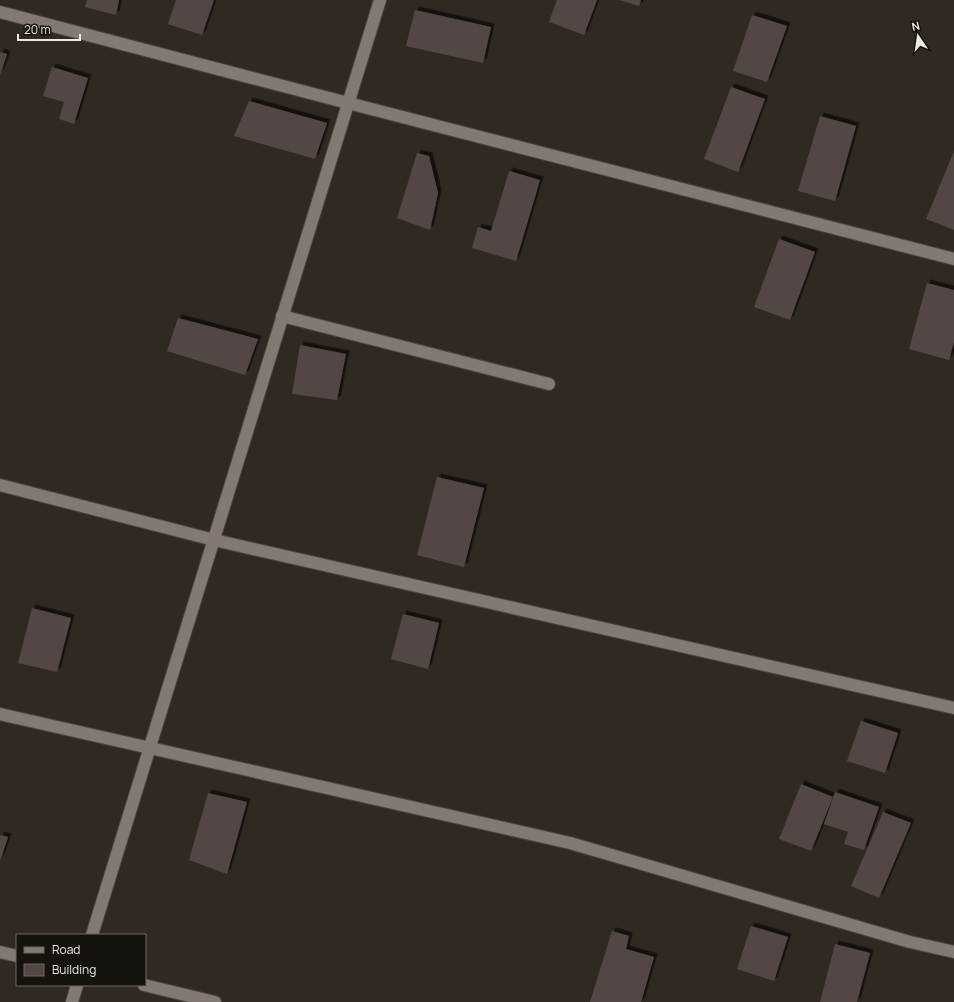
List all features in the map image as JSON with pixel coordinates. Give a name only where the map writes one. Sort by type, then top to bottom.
[{"type":"street","points":[[92,934],[380,0]]},
{"type":"street","points":[[0,12],[954,259]]},
{"type":"street","points":[[282,316],[549,384]]},
{"type":"street","points":[[0,484],[214,540],[954,708]]},
{"type":"street","points":[[0,714],[570,843],[910,942],[954,952]]},
{"type":"street","points":[[0,952],[16,956]]},
{"type":"street","points":[[146,985],[215,1002]]},
{"type":"street","points":[[72,1002],[77,986]]},
{"type":"building","points":[[87,0],[119,0],[116,15],[85,7]]},
{"type":"building","points":[[176,0],[214,0],[202,35],[168,24]]},
{"type":"building","points":[[557,0],[597,0],[584,35],[549,22]]},
{"type":"building","points":[[619,0],[641,0],[639,6]]},
{"type":"building","points":[[415,10],[491,27],[483,63],[406,46]]},
{"type":"building","points":[[752,15],[787,26],[767,82],[733,71]]},
{"type":"building","points":[[0,52],[7,54],[0,75]]},
{"type":"building","points":[[52,67],[88,78],[74,124],[59,119],[64,102],[43,96]]},
{"type":"building","points":[[731,87],[765,99],[738,172],[704,159]]},
{"type":"building","points":[[249,101],[327,123],[315,159],[234,136]]},
{"type":"building","points":[[820,116],[856,126],[835,201],[798,191]]},
{"type":"building","points":[[954,151],[954,230],[926,219]]},
{"type":"building","points":[[417,153],[429,156],[438,193],[430,230],[397,218]]},
{"type":"building","points":[[509,171],[540,180],[516,261],[472,248],[478,227],[491,231]]},
{"type":"building","points":[[779,239],[815,252],[790,320],[754,307]]},
{"type":"building","points":[[927,283],[954,290],[954,342],[949,360],[909,349]]},
{"type":"building","points":[[178,318],[258,339],[245,375],[167,351]]},
{"type":"building","points":[[300,345],[346,354],[337,400],[292,394]]},
{"type":"building","points":[[437,477],[484,488],[464,567],[417,555]]},
{"type":"building","points":[[32,608],[71,618],[57,672],[18,663]]},
{"type":"building","points":[[403,614],[439,623],[428,669],[391,659]]},
{"type":"building","points":[[861,721],[898,733],[885,773],[847,761]]},
{"type":"building","points":[[801,784],[833,797],[811,851],[779,839]]},
{"type":"building","points":[[835,792],[879,807],[864,850],[844,844],[848,832],[824,824]]},
{"type":"building","points":[[208,793],[247,802],[227,874],[189,860]]},
{"type":"building","points":[[883,812],[911,823],[879,898],[851,886]]},
{"type":"building","points":[[0,835],[8,837],[0,861]]},
{"type":"building","points":[[751,926],[788,937],[774,981],[737,969]]},
{"type":"building","points":[[612,931],[629,936],[626,949],[654,957],[641,1002],[590,1002]]},
{"type":"building","points":[[835,944],[870,953],[857,1002],[820,1002]]}]
